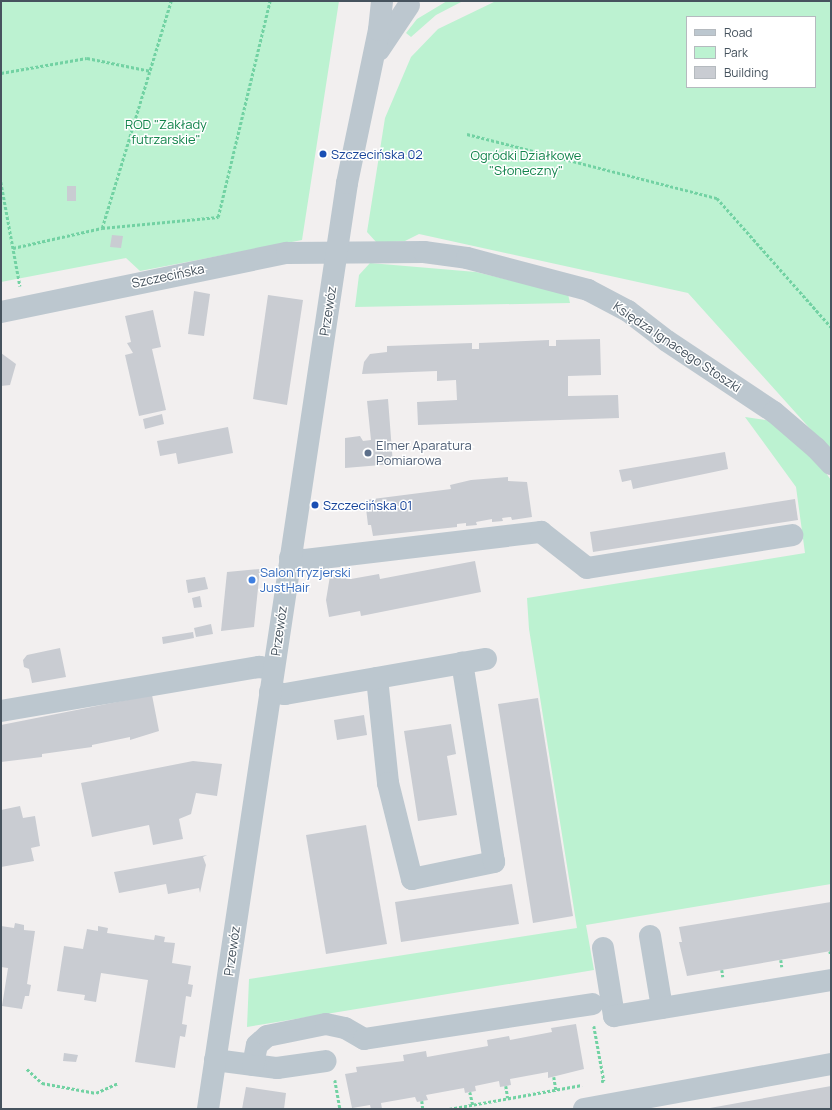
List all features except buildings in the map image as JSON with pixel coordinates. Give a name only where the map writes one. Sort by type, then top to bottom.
[{"type":"street","name":"Przewóz","points":[[208,1109],[337,251],[358,120],[373,59],[382,1]]},
{"type":"street","name":"Przewóz","points":[[373,59],[410,2]]},
{"type":"street","name":"Szczecińska","points":[[1,312],[287,253],[337,251]]},
{"type":"street","name":"Księdza Ignacego Stoszki","points":[[337,251],[438,254],[528,272],[588,290],[628,311],[667,341],[774,412],[816,448],[831,464]]},
{"type":"street","points":[[290,558],[305,560],[541,532],[587,568],[792,535]]},
{"type":"street","points":[[270,692],[285,694],[486,659]]},
{"type":"street","points":[[377,678],[388,782],[412,879],[494,862],[462,663]]},
{"type":"street","points":[[1,711],[259,667],[273,669]]},
{"type":"street","points":[[650,936],[662,1008]]},
{"type":"street","points":[[603,948],[614,1016],[831,980]]},
{"type":"street","points":[[253,1065],[258,1044],[267,1036],[326,1024],[345,1028],[364,1039],[591,1004]]},
{"type":"street","points":[[215,1060],[277,1068],[326,1061]]},
{"type":"street","points":[[584,1109],[831,1064]]},
{"type":"path","points":[[102,228],[151,71],[171,1]]},
{"type":"path","points":[[13,248],[102,228],[218,217],[270,1]]},
{"type":"path","points":[[1,73],[87,58],[151,71]]},
{"type":"path","points":[[466,134],[717,198],[831,327]]},
{"type":"path","points":[[1,182],[18,278]]},
{"type":"path","points":[[591,1004],[604,1081],[597,1082]]},
{"type":"path","points":[[27,1070],[42,1083],[96,1093],[118,1083]]},
{"type":"path","points":[[554,1077],[556,1090]]},
{"type":"path","points":[[449,1109],[584,1085]]},
{"type":"path","points":[[506,1086],[508,1098]]},
{"type":"path","points":[[470,1092],[473,1105]]},
{"type":"path","points":[[422,1101],[423,1109]]},
{"type":"green space","name":"ROD \"Zakłady futrzarskie\"","points":[[1,1],[339,1],[302,240],[140,271],[126,258],[1,282]]},
{"type":"green space","points":[[447,1],[463,1],[436,15],[411,37],[406,33],[417,19]]},
{"type":"green space","name":"Ogródki Działkowe \"Słoneczny\"","points":[[496,1],[831,1],[831,452],[688,293],[419,234],[405,241],[377,243],[367,232],[385,118],[411,57],[438,29]]},
{"type":"green space","points":[[370,263],[476,272],[568,294],[570,303],[355,307],[359,275]]},
{"type":"green space","points":[[745,417],[773,421],[818,462],[831,480],[831,884],[586,925],[594,970],[247,1027],[249,979],[577,928],[529,629],[527,598],[805,553],[796,487]]},
{"type":"place","name":"Szczecińska 02","points":[[323,154]]},
{"type":"place","name":"Elmer Aparatura Pomiarowa","points":[[368,453]]},
{"type":"place","name":"Szczecińska 01","points":[[315,505]]},
{"type":"place","name":"Salon fryzjerski JustHair","points":[[252,580]]}]
